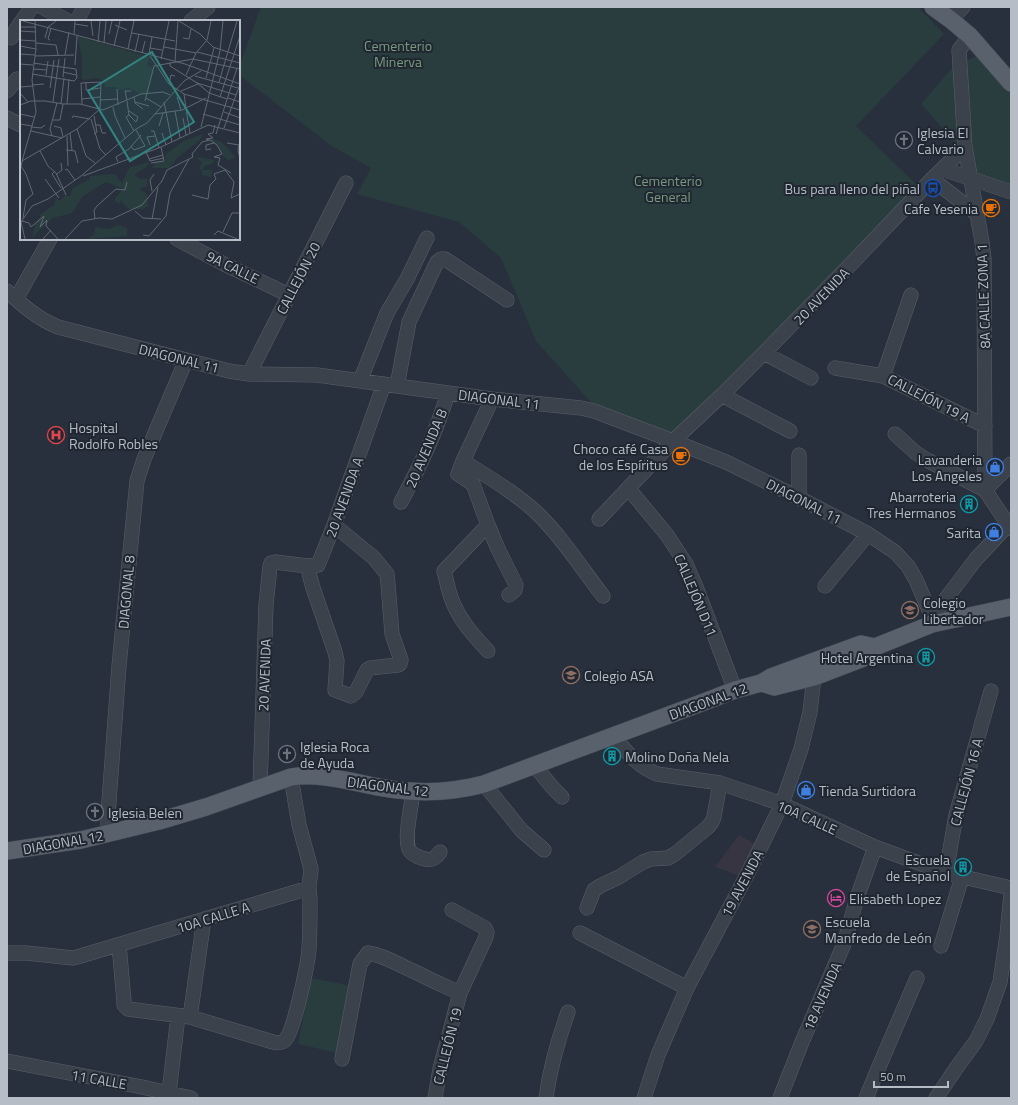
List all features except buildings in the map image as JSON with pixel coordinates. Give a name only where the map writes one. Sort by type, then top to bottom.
[{"type":"main road","points":[[933,7],[948,13],[1008,75]]},
{"type":"main road","name":"DIAGONAL 12","points":[[7,851],[81,840],[108,834],[186,813],[291,777],[305,776],[326,778],[413,792],[437,792],[469,788],[484,784],[735,690],[761,683],[771,676],[814,669],[861,644],[875,647],[932,620],[1011,607]]},
{"type":"street","points":[[23,20],[32,7]]},
{"type":"street","points":[[42,7],[66,20]]},
{"type":"street","points":[[78,20],[84,7]]},
{"type":"street","points":[[192,20],[208,7]]},
{"type":"street","points":[[948,13],[963,7]]},
{"type":"street","points":[[11,38],[20,25]]},
{"type":"street","name":"8A CALLE ZONA 1","points":[[970,36],[959,50],[965,147],[984,258],[985,490]]},
{"type":"street","points":[[7,91],[18,79]]},
{"type":"street","points":[[7,118],[20,124]]},
{"type":"street","name":"20 AVENIDA","points":[[599,519],[673,441],[764,353],[965,147]]},
{"type":"street","points":[[937,174],[971,179],[1011,192]]},
{"type":"street","points":[[937,174],[977,214]]},
{"type":"street","name":"CALLEJÓN 20","points":[[249,374],[346,183]]},
{"type":"street","points":[[360,381],[387,313],[407,279],[427,238]]},
{"type":"street","points":[[10,298],[49,240]]},
{"type":"street","name":"9A CALLE","points":[[185,241],[224,264],[289,295]]},
{"type":"street","name":"20 AVENIDA A","points":[[308,566],[318,565],[390,385],[408,322],[437,262],[441,259],[445,259],[507,300]]},
{"type":"street","name":"CALLEJÓN 19 A","points":[[911,295],[883,376],[985,426]]},
{"type":"street","name":"DIAGONAL 11","points":[[10,298],[49,323],[229,371],[249,374],[317,375],[492,399],[588,409],[732,465],[868,534],[896,552],[908,566],[916,580],[932,620]]},
{"type":"street","points":[[764,353],[812,378]]},
{"type":"street","name":"DIAGONAL 8","points":[[108,834],[108,815],[119,666],[137,481],[144,459],[186,360]]},
{"type":"street","points":[[835,368],[883,376]]},
{"type":"street","name":"20 AVENIDA B","points":[[401,502],[424,458],[448,393]]},
{"type":"street","points":[[722,395],[790,431]]},
{"type":"street","points":[[461,467],[492,399]]},
{"type":"street","points":[[895,434],[916,453],[927,460],[985,490],[1009,527],[976,559],[932,620]]},
{"type":"street","points":[[799,455],[799,498]]},
{"type":"street","points":[[985,490],[1011,464]]},
{"type":"street","points":[[461,467],[473,484],[498,549],[516,585],[515,590],[510,595]]},
{"type":"street","points":[[461,467],[512,494],[537,513],[555,532],[603,596]]},
{"type":"street","name":"CALLEJÓN D11","points":[[628,488],[667,534],[686,564],[735,690]]},
{"type":"street","points":[[308,566],[313,588],[337,661],[334,690],[351,696],[356,692],[367,670],[370,668],[398,665],[400,664],[401,660],[392,634],[387,574],[374,558],[334,525]]},
{"type":"street","points":[[488,525],[444,571],[453,604],[457,612],[462,621],[488,651]]},
{"type":"street","points":[[825,586],[868,534]]},
{"type":"street","name":"20 AVENIDA","points":[[260,788],[266,605],[270,566],[272,562],[308,566]]},
{"type":"street","name":"19 AVENIDA","points":[[644,1098],[658,1055],[686,988],[748,873],[782,804],[801,749],[810,712],[814,669]]},
{"type":"street","name":"CALLEJÓN 16 A","points":[[946,873],[956,815],[991,691]]},
{"type":"street","name":"10A CALLE","points":[[613,736],[639,764],[657,774],[720,783],[782,804],[875,847],[946,873],[1011,888]]},
{"type":"street","points":[[534,765],[562,797]]},
{"type":"street","points":[[119,945],[124,1001],[126,1007],[131,1010],[184,1017],[273,1042],[281,1042],[285,1040],[291,1029],[299,999],[309,949],[309,888],[311,875],[311,869],[299,825],[291,777]]},
{"type":"street","points":[[587,908],[594,890],[600,886],[619,877],[643,862],[651,859],[668,858],[708,828],[714,817],[720,783]]},
{"type":"street","points":[[484,784],[522,831],[544,850]]},
{"type":"street","points":[[413,792],[407,848],[410,852],[425,859],[431,860],[440,852]]},
{"type":"street","name":"18 AVENIDA","points":[[780,1098],[844,944],[857,898],[875,847]]},
{"type":"street","points":[[941,946],[962,877]]},
{"type":"street","name":"10A CALLE A","points":[[7,953],[26,953],[73,958],[309,888]]},
{"type":"street","points":[[936,1098],[976,1042],[1000,982],[1011,894]]},
{"type":"street","name":"CALLEJÓN 19","points":[[435,1098],[440,1069],[460,993],[487,932],[485,928],[452,910]]},
{"type":"street","points":[[169,1093],[204,919]]},
{"type":"street","points":[[580,933],[686,988]]},
{"type":"street","points":[[342,1059],[360,964],[368,953],[379,955],[395,961],[460,993]]},
{"type":"street","points":[[866,1098],[917,978]]},
{"type":"street","points":[[546,1098],[550,1072],[560,1034],[568,1012]]},
{"type":"street","name":"11 CALLE","points":[[7,1061],[142,1092],[169,1093],[191,1098]]},
{"type":"shaded area","points":[[739,835],[757,845],[745,878],[715,867]]},
{"type":"green space","name":"Cementerio General","points":[[261,7],[918,7],[944,34],[856,126],[919,187],[677,437],[596,408],[536,341],[501,258],[459,222],[357,194],[371,168],[332,146],[240,76],[240,64]]},
{"type":"green space","points":[[977,56],[1011,94],[1011,190],[984,180],[974,169],[966,61]]},
{"type":"green space","points":[[959,60],[960,148],[921,104]]},
{"type":"green space","points":[[311,978],[351,986],[338,1053],[298,1044]]},
{"type":"place","name":"Iglesia El Calvario","points":[[904,140]]},
{"type":"place","name":"Bus para lleno del piñal","points":[[933,188]]},
{"type":"place","name":"Cafe Yesenia","points":[[991,208]]},
{"type":"place","name":"Hospital Rodolfo Robles","points":[[56,435]]},
{"type":"place","name":"Choco café Casa de los Espíritus","points":[[681,456]]},
{"type":"place","name":"Lavanderia Los Angeles","points":[[995,467]]},
{"type":"place","name":"Abarroteria Tres Hermanos","points":[[969,504]]},
{"type":"place","name":"Sarita","points":[[994,532]]},
{"type":"place","name":"Colegio Libertador","points":[[910,610]]},
{"type":"place","name":"Hotel Argentina","points":[[926,657]]},
{"type":"place","name":"Colegio ASA","points":[[571,675]]},
{"type":"place","name":"Iglesia Roca de Ayuda","points":[[287,754]]},
{"type":"place","name":"Molino Doña Nela","points":[[612,756]]},
{"type":"place","name":"Tienda Surtidora","points":[[806,790]]},
{"type":"place","name":"Iglesia Belen","points":[[95,812]]},
{"type":"place","name":"Escuela de Español","points":[[963,867]]},
{"type":"place","name":"Elisabeth Lopez","points":[[836,898]]},
{"type":"place","name":"Escuela Manfredo de León","points":[[812,929]]},
{"type":"park label","name":"Cementerio Minerva","points":[[398,54]]}]
